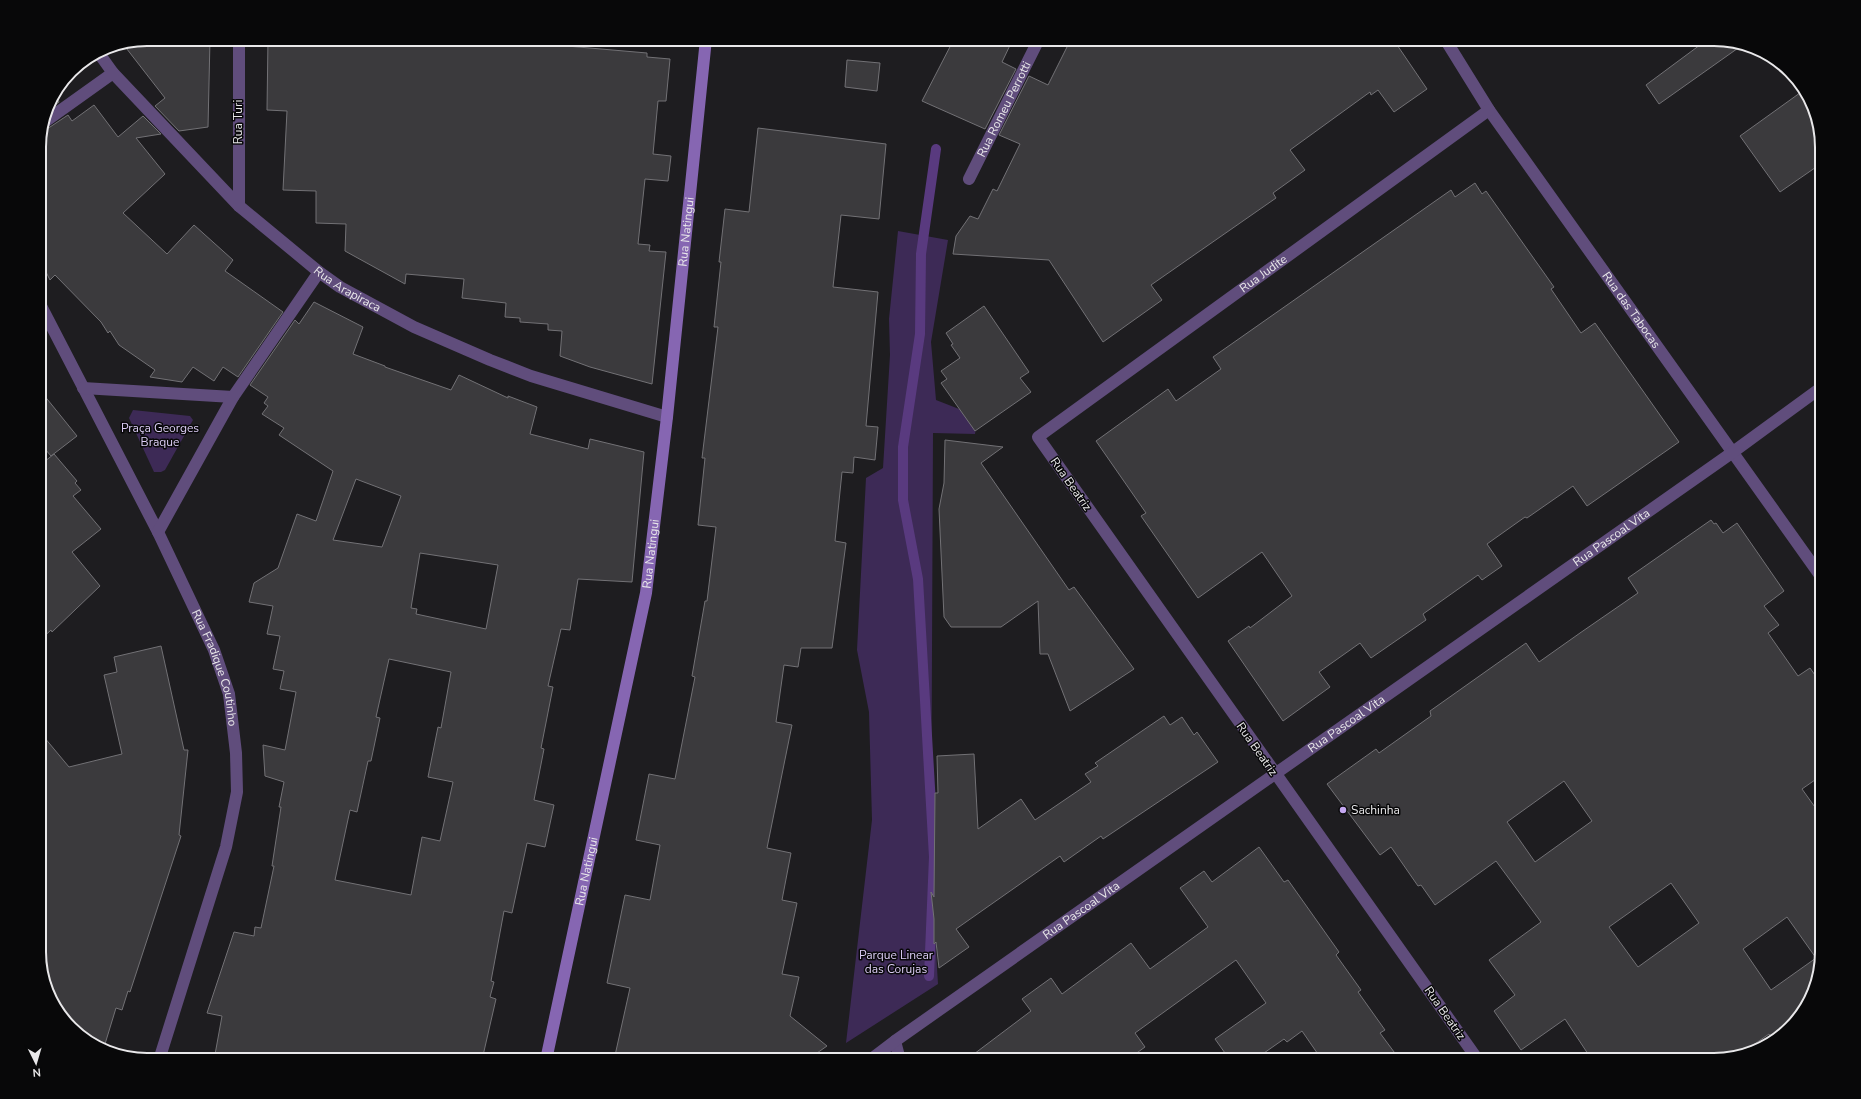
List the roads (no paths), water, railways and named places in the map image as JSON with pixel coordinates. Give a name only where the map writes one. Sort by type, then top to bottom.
[{"type":"street","name":"Rua Turi","points":[[239,46],[239,206]]},
{"type":"street","name":"Rua Natingui","points":[[547,1053],[646,593],[667,417],[705,46]]},
{"type":"street","name":"Rua Romeu Perrotti","points":[[969,179],[1036,46]]},
{"type":"street","name":"Rua das Tabocas","points":[[1449,46],[1489,110],[1815,568]]},
{"type":"street","name":"Rua Arapiraca","points":[[101,57],[113,74],[239,206],[319,272],[340,287],[414,327],[490,360],[531,376],[667,417]]},
{"type":"street","points":[[50,118],[113,74]]},
{"type":"street","name":"Rua Judite","points":[[1038,437],[1489,110]]},
{"type":"street","points":[[158,532],[233,397],[319,272]]},
{"type":"street","name":"Rua Fradique Coutinho","points":[[46,316],[158,532],[214,650],[229,694],[236,753],[236,792],[226,847],[162,1053]]},
{"type":"street","points":[[83,388],[233,397]]},
{"type":"street","name":"Rua Pascoal Vita","points":[[879,1053],[1274,773],[1733,452],[1815,392]]},
{"type":"street","name":"Rua Beatriz","points":[[1038,437],[1473,1053]]},
{"type":"street","points":[[895,1041],[898,1053]]},
{"type":"waterway","points":[[929,976],[934,857],[918,579],[903,500],[903,447],[920,334],[921,254],[936,149]]},
{"type":"place","name":"Sachinha","points":[[1343,810]]},
{"type":"park label","name":"Praça Georges Braque","points":[[160,435]]},
{"type":"park label","name":"Parque Linear das Corujas","points":[[896,962]]}]
